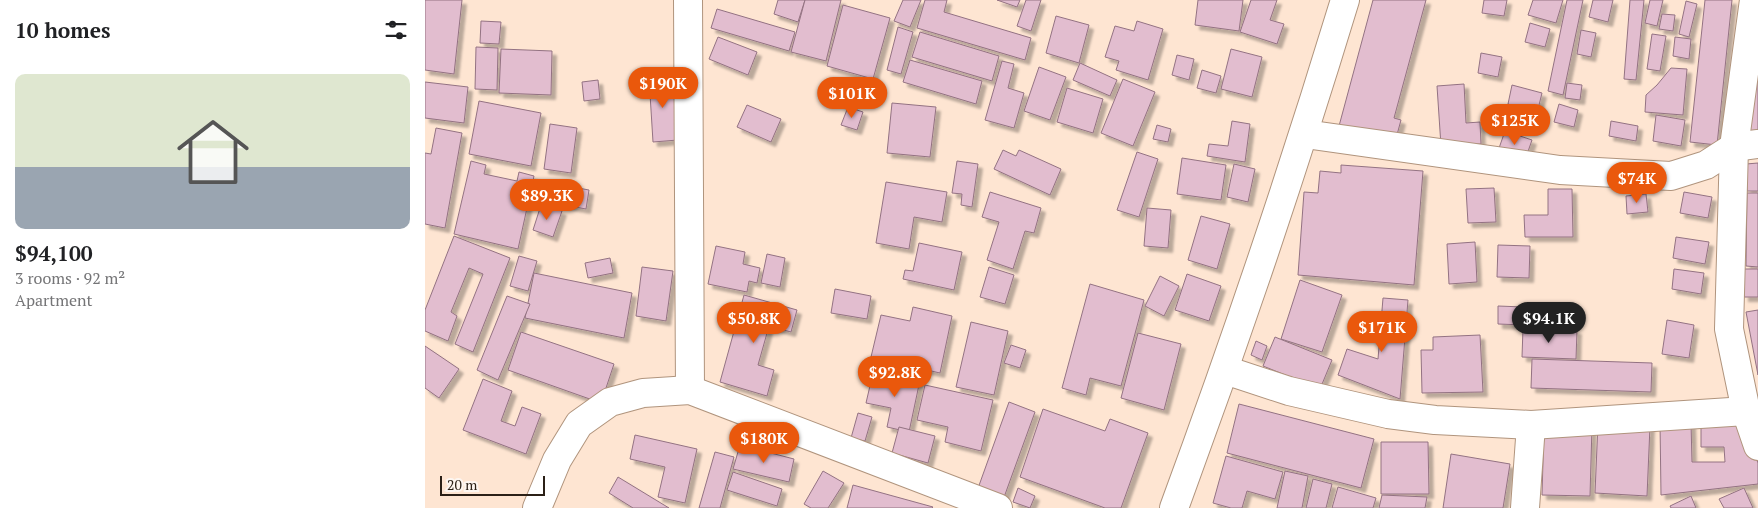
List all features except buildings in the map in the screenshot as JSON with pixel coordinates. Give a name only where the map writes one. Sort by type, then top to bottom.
[{"type":"street","points":[[688,0],[690,390]]},
{"type":"street","points":[[1174,508],[1225,370],[1305,134],[1345,0]]},
{"type":"street","points":[[1754,0],[1746,145],[1729,329],[1746,410],[1758,446]]},
{"type":"street","points":[[1305,134],[1560,170],[1671,176],[1706,165],[1746,145]]},
{"type":"street","points":[[1225,370],[1289,391],[1388,414],[1435,420],[1531,425],[1746,410]]},
{"type":"street","points":[[537,508],[557,460],[579,424],[610,402],[643,393],[690,390],[998,508]]},
{"type":"street","points":[[1525,508],[1531,425]]}]
